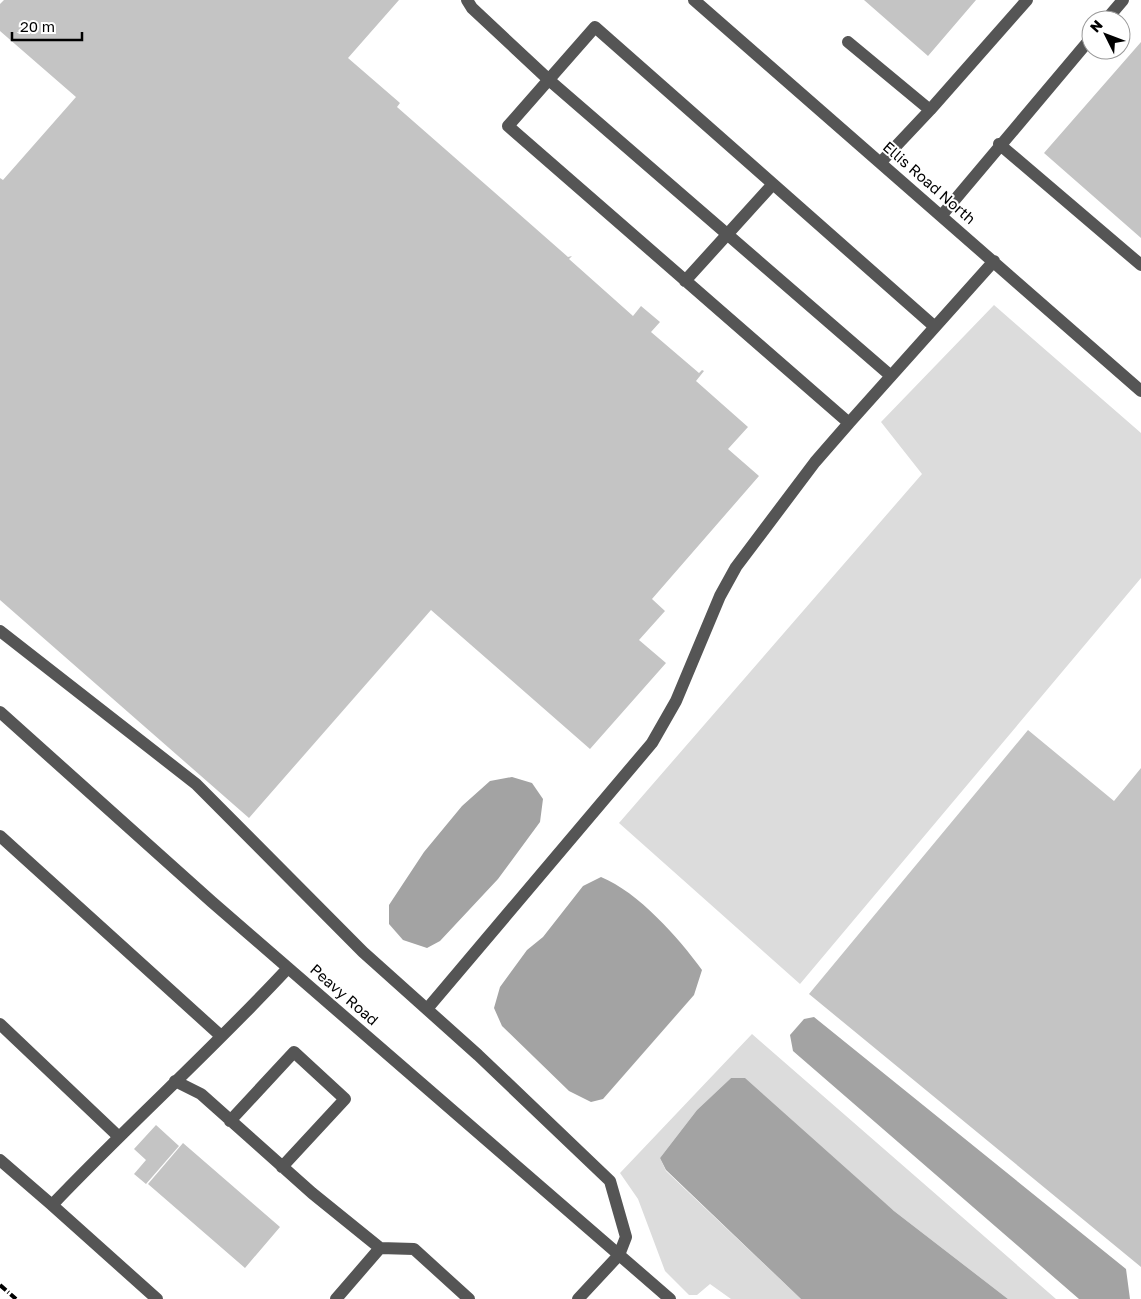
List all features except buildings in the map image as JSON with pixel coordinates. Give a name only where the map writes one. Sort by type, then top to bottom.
[{"type":"street","points":[[468,0],[472,8],[549,80],[891,376]]},
{"type":"street","name":"Ellis Road North","points":[[694,0],[1141,390]]},
{"type":"street","points":[[881,162],[930,110],[1027,0]]},
{"type":"street","points":[[1115,10],[1124,0]]},
{"type":"street","points":[[850,423],[508,126],[595,27],[935,327]]},
{"type":"street","points":[[848,42],[930,110]]},
{"type":"street","points":[[942,215],[999,144],[1081,50]]},
{"type":"street","points":[[999,144],[1141,265]]},
{"type":"street","points":[[685,280],[773,184]]},
{"type":"street","points":[[427,1009],[652,743],[676,701],[720,596],[736,567],[815,462],[994,261]]},
{"type":"street","points":[[0,631],[196,784],[363,952],[427,1009],[610,1181],[626,1237],[619,1255],[578,1299]]},
{"type":"street","name":"Peavy Road","points":[[0,712],[288,968],[670,1299]]},
{"type":"street","points":[[0,836],[221,1036]]},
{"type":"street","points":[[52,1205],[118,1136],[288,968]]},
{"type":"street","points":[[0,1024],[118,1136]]},
{"type":"street","points":[[230,1121],[294,1052],[345,1099],[282,1167]]},
{"type":"street","points":[[175,1081],[201,1094],[282,1167],[380,1248],[414,1249],[469,1299]]},
{"type":"street","points":[[0,1160],[157,1299]]},
{"type":"street","points":[[336,1299],[380,1248]]},
{"type":"shaded area","points":[[994,305],[1141,433],[1141,578],[800,984],[619,823],[922,474],[881,422]]},
{"type":"shaded area","points":[[512,777],[532,783],[543,799],[540,822],[498,879],[440,941],[427,948],[403,940],[389,924],[389,905],[424,852],[462,806],[490,781]]},
{"type":"shaded area","points":[[601,877],[629,893],[657,917],[682,944],[702,970],[694,995],[603,1099],[591,1102],[569,1091],[502,1026],[494,1008],[500,987],[527,950],[543,937],[583,886]]},
{"type":"shaded area","points":[[814,1017],[1126,1269],[1130,1299],[1079,1299],[793,1051],[790,1035],[804,1019]]},
{"type":"shaded area","points":[[752,1034],[1056,1299],[1008,1299],[894,1211],[731,1078],[697,1110],[660,1158],[666,1171],[801,1299],[731,1299],[710,1284],[697,1295],[689,1295],[665,1271],[638,1199],[620,1173]]},
{"type":"shaded area","points":[[731,1078],[745,1078],[894,1211],[1008,1299],[801,1299],[666,1170],[660,1158],[697,1110]]},
{"type":"railway","points":[[0,1285],[16,1299]]}]
